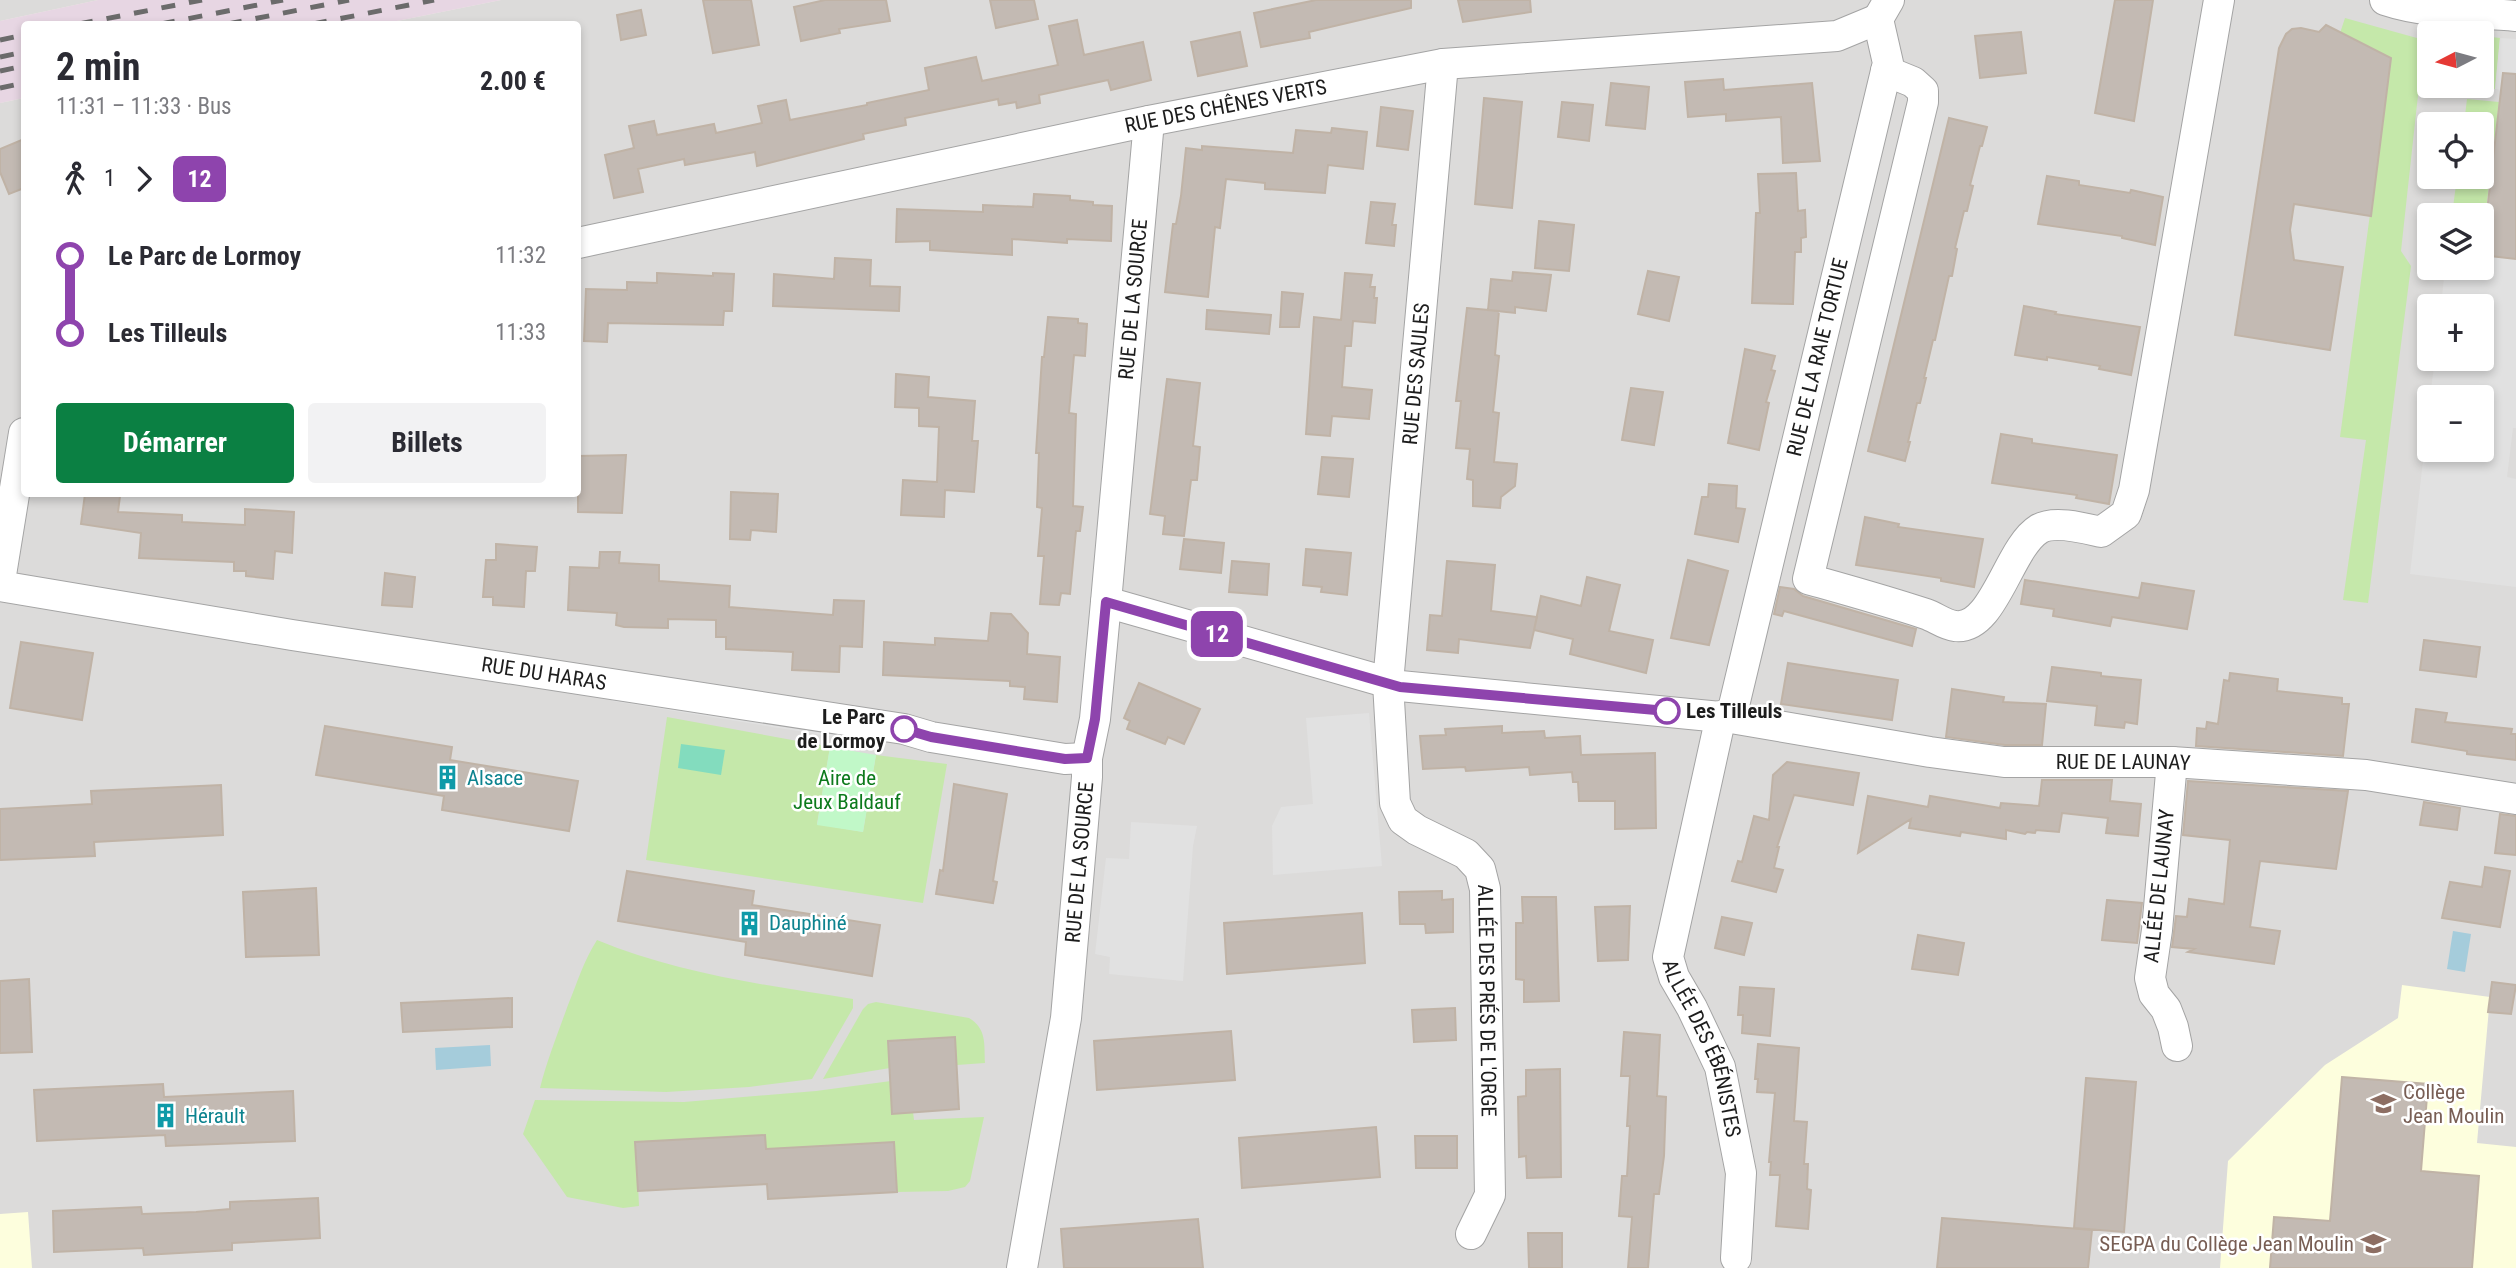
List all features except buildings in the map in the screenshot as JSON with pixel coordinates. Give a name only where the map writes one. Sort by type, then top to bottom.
[{"type":"street","points":[[1886,71],[1913,82],[1923,90],[1923,102],[1808,579],[1928,614],[1955,627],[1975,621],[1988,607],[2022,543],[2040,528],[2068,525],[2101,532],[2126,513],[2134,490],[2220,0]]},
{"type":"street","points":[[2385,0],[2402,6],[2440,11],[2516,16]]},
{"type":"street","name":"RUE DE LA RAIE TORTUE","points":[[1726,717],[1888,63],[1883,9]]},
{"type":"street","name":"RUE DES CHÊNES VERTS","points":[[581,242],[1149,121],[1443,64],[1837,36],[1883,9]]},
{"type":"street","name":"RUE DES SAULES","points":[[1388,683],[1443,64]]},
{"type":"street","name":"RUE DE LA SOURCE","points":[[1021,1268],[1066,1018],[1087,758],[1095,719],[1149,121]]},
{"type":"street","points":[[0,583],[21,452]]},
{"type":"street","name":"RUE DU HARAS","points":[[0,583],[292,635],[904,729],[931,737],[1065,759],[1087,758]]},
{"type":"street","name":"RUE DE LAUNAY","points":[[1106,602],[1400,687],[1726,717],[2004,762],[2172,762],[2379,776],[2516,799]]},
{"type":"street","name":"ALLÉE DES PRÉS DE L'ORGE","points":[[1388,683],[1395,803],[1402,820],[1466,854],[1480,869],[1485,889],[1490,1195],[1471,1234]]},
{"type":"street","name":"ALLÉE DES ÉBÉNISTES","points":[[1726,717],[1668,957],[1674,977],[1692,1007],[1720,1067],[1741,1173],[1736,1258]]},
{"type":"street","name":"ALLÉE DE LAUNAY","points":[[2172,762],[2157,930],[2150,978],[2154,994],[2166,1009],[2177,1046]]},
{"type":"shaded area","points":[[0,0],[98,0],[0,21]]},
{"type":"shaded area","points":[[98,0],[501,0],[397,21],[21,21],[21,99],[0,103],[0,21]]},
{"type":"shaded area","points":[[501,0],[2516,0],[2516,1268],[0,1268],[0,103],[21,99],[21,497],[581,497],[581,21],[397,21]]},
{"type":"shaded area","points":[[2500,38],[2516,39],[2516,92],[2495,89]]},
{"type":"shaded area","points":[[2494,256],[2516,259],[2516,428],[2513,428],[2507,477],[2516,479],[2516,587],[2410,574],[2423,462],[2494,462],[2494,385],[2432,385],[2433,371],[2494,371],[2494,294],[2442,294],[2444,280],[2494,280]]},
{"type":"shaded area","points":[[606,691],[889,737],[879,744],[612,701]]},
{"type":"shaded area","points":[[1369,713],[1382,866],[1273,875],[1272,826],[1281,807],[1313,804],[1306,718]]},
{"type":"shaded area","points":[[1131,822],[1197,826],[1193,846],[1183,981],[1109,974],[1110,957],[1095,954],[1106,858],[1129,859]]},
{"type":"shaded area","name":"Collège Jean Moulin","points":[[2402,985],[2490,997],[2477,1143],[2516,1147],[2516,1268],[2220,1268],[2228,1161],[2325,1065],[2398,1018]]},
{"type":"shaded area","points":[[28,1212],[32,1268],[0,1268],[0,1214]]},
{"type":"green space","points":[[2345,18],[2417,38],[2418,98],[2401,251],[2411,266],[2368,603],[2343,600],[2366,440],[2340,437],[2391,58],[2340,33]]},
{"type":"green space","points":[[2494,37],[2500,38],[2494,89]]},
{"type":"green space","points":[[2467,99],[2499,102],[2494,143],[2494,112],[2465,112]]},
{"type":"green space","points":[[2455,189],[2489,189],[2487,203],[2454,203]]},
{"type":"green space","points":[[667,717],[830,747],[817,824],[863,832],[876,755],[947,764],[923,903],[646,860]]},
{"type":"green space","points":[[681,744],[725,750],[721,775],[678,768]]},
{"type":"green space","name":"Aire de Jeux Baldauf","points":[[830,747],[876,755],[863,832],[817,825]]},
{"type":"green space","points":[[597,940],[659,962],[691,970],[853,999],[853,1008],[812,1079],[749,1087],[666,1092],[540,1088],[568,1005]]},
{"type":"green space","points":[[876,1002],[969,1018],[982,1032],[985,1063],[957,1065],[955,1037],[889,1040],[890,1068],[823,1079],[863,1009]]},
{"type":"green space","points":[[891,1081],[913,1112],[914,1120],[984,1117],[970,1181],[965,1187],[948,1191],[897,1192],[894,1142],[766,1149],[764,1135],[636,1142],[639,1206],[623,1208],[567,1197],[523,1134],[535,1100],[684,1102],[816,1091]]},
{"type":"water","points":[[2453,931],[2471,934],[2465,972],[2447,969]]},
{"type":"water","points":[[490,1045],[491,1066],[436,1070],[435,1048]]},
{"type":"railway","points":[[94,21],[202,0]]},
{"type":"railway","points":[[176,21],[283,0]]},
{"type":"railway","points":[[243,21],[349,0]]},
{"type":"railway","points":[[328,21],[434,0]]},
{"type":"railway","points":[[0,40],[21,36]]},
{"type":"railway","points":[[0,57],[21,53]]},
{"type":"railway","points":[[0,71],[21,67]]},
{"type":"railway","points":[[0,88],[21,84]]},
{"type":"bus line","name":"12","points":[[904,729],[931,737],[1065,759],[1087,758],[1095,719],[1106,602],[1400,687],[1667,711]]},
{"type":"place","name":"Les Tilleuls","points":[[1667,711]]},
{"type":"place","name":"Le Parc de Lormoy","points":[[904,729]]},
{"type":"place","name":"Alsace","points":[[447,778]]},
{"type":"place","name":"Dauphiné","points":[[749,923]]},
{"type":"place","name":"Collège Jean Moulin","points":[[2383,1104]]},
{"type":"place","name":"Hérault","points":[[165,1116]]},
{"type":"place","name":"SEGPA du Collège Jean Moulin","points":[[2374,1244]]}]
